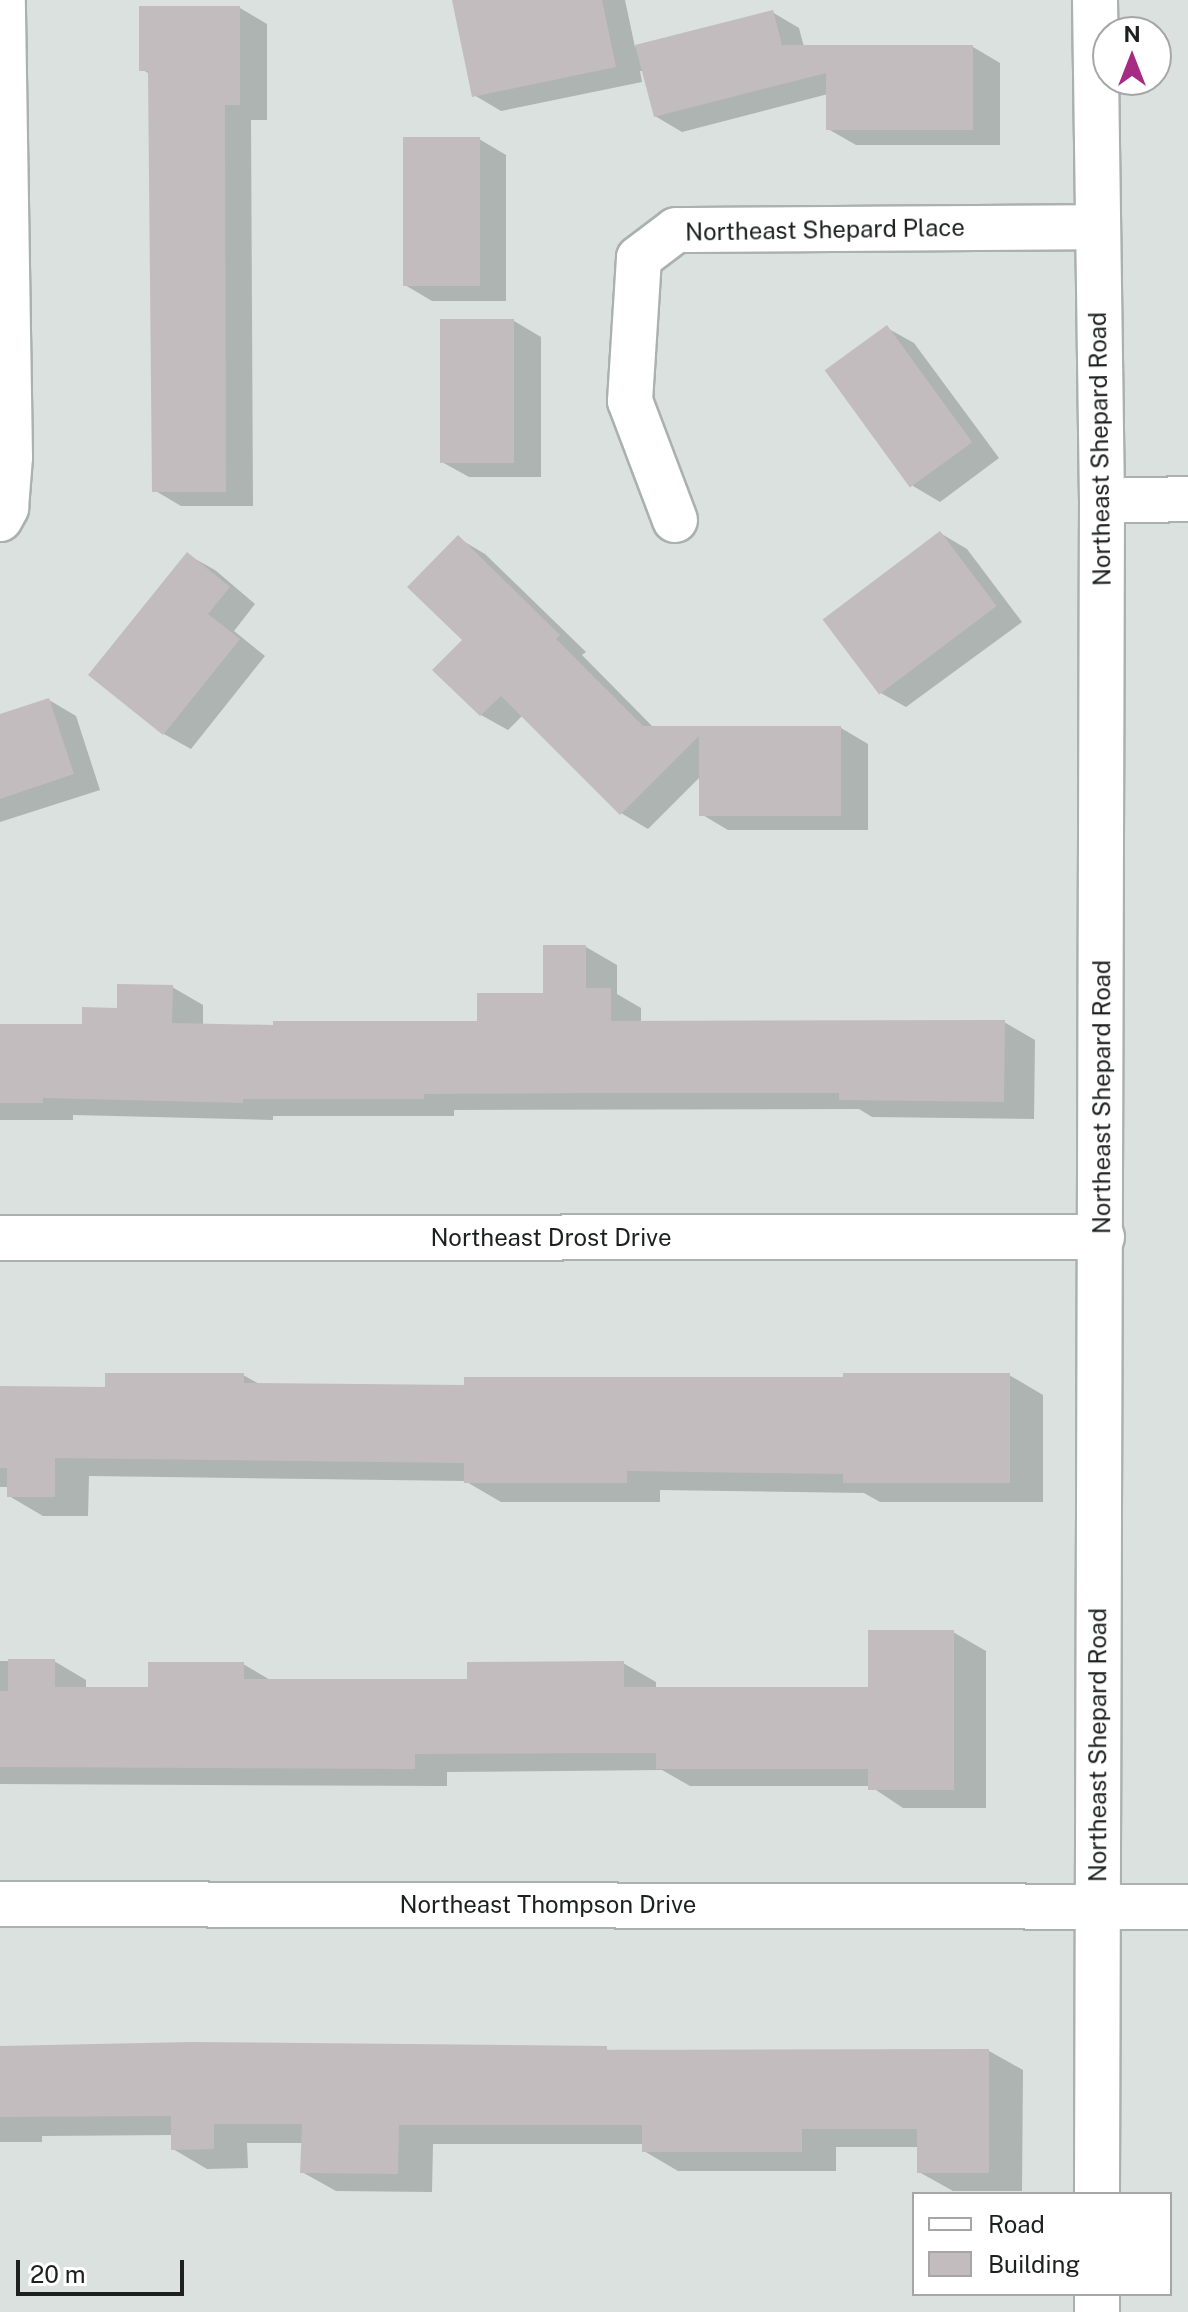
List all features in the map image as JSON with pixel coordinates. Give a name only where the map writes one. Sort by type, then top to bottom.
[{"type":"street","points":[[0,519],[6,508],[10,457],[3,0]]},
{"type":"street","name":"Northeast Shepard Road","points":[[1095,0],[1102,501],[1097,2192]]},
{"type":"street","name":"Northeast Shepard Place","points":[[675,520],[630,401],[639,258],[676,230],[1098,227]]},
{"type":"street","points":[[1102,501],[1188,499]]},
{"type":"street","name":"Northeast Drost Drive","points":[[0,1238],[1102,1237]]},
{"type":"street","name":"Northeast Thompson Drive","points":[[0,1904],[1188,1907]]},
{"type":"building","points":[[452,0],[602,0],[616,67],[472,97]]},
{"type":"building","points":[[139,6],[240,6],[240,105],[225,105],[226,492],[152,492],[148,71],[139,71]]},
{"type":"building","points":[[773,10],[782,45],[973,45],[973,130],[826,130],[826,73],[654,117],[635,45]]},
{"type":"building","points":[[403,137],[480,137],[480,286],[403,286]]},
{"type":"building","points":[[440,319],[514,319],[514,463],[440,463]]},
{"type":"building","points":[[887,325],[972,442],[910,488],[825,370]]},
{"type":"building","points":[[940,531],[997,606],[879,695],[823,619]]},
{"type":"building","points":[[458,535],[560,635],[556,639],[643,726],[841,726],[841,816],[699,816],[699,736],[620,815],[501,696],[480,716],[432,670],[462,640],[407,587]]},
{"type":"building","points":[[187,552],[230,587],[208,614],[240,639],[163,735],[88,675]]},
{"type":"building","points":[[49,698],[74,774],[0,799],[0,714]]},
{"type":"building","points":[[543,945],[586,945],[586,988],[611,988],[611,1021],[1005,1020],[1004,1102],[839,1100],[839,1093],[611,1093],[424,1094],[424,1099],[243,1099],[243,1103],[43,1098],[43,1103],[0,1103],[0,1024],[82,1024],[82,1007],[117,1008],[117,984],[173,985],[172,1023],[273,1025],[273,1021],[477,1021],[477,993],[543,993]]},
{"type":"building","points":[[105,1373],[244,1373],[244,1383],[464,1385],[464,1377],[843,1377],[843,1373],[1010,1373],[1010,1483],[843,1483],[843,1474],[627,1471],[627,1483],[464,1483],[464,1463],[55,1458],[55,1497],[7,1497],[7,1468],[0,1468],[0,1386],[105,1387]]},
{"type":"building","points":[[868,1630],[954,1630],[954,1790],[868,1790],[868,1769],[656,1769],[656,1753],[415,1754],[415,1769],[0,1767],[0,1691],[8,1691],[8,1659],[55,1659],[55,1687],[148,1687],[148,1662],[244,1662],[244,1679],[467,1679],[467,1662],[624,1661],[624,1687],[868,1687]]},
{"type":"building","points":[[192,2042],[607,2046],[607,2050],[989,2049],[989,2173],[917,2173],[917,2129],[802,2129],[802,2152],[642,2152],[642,2125],[399,2125],[398,2174],[300,2173],[302,2124],[214,2124],[214,2149],[171,2150],[171,2116],[0,2117],[0,2046]]}]
